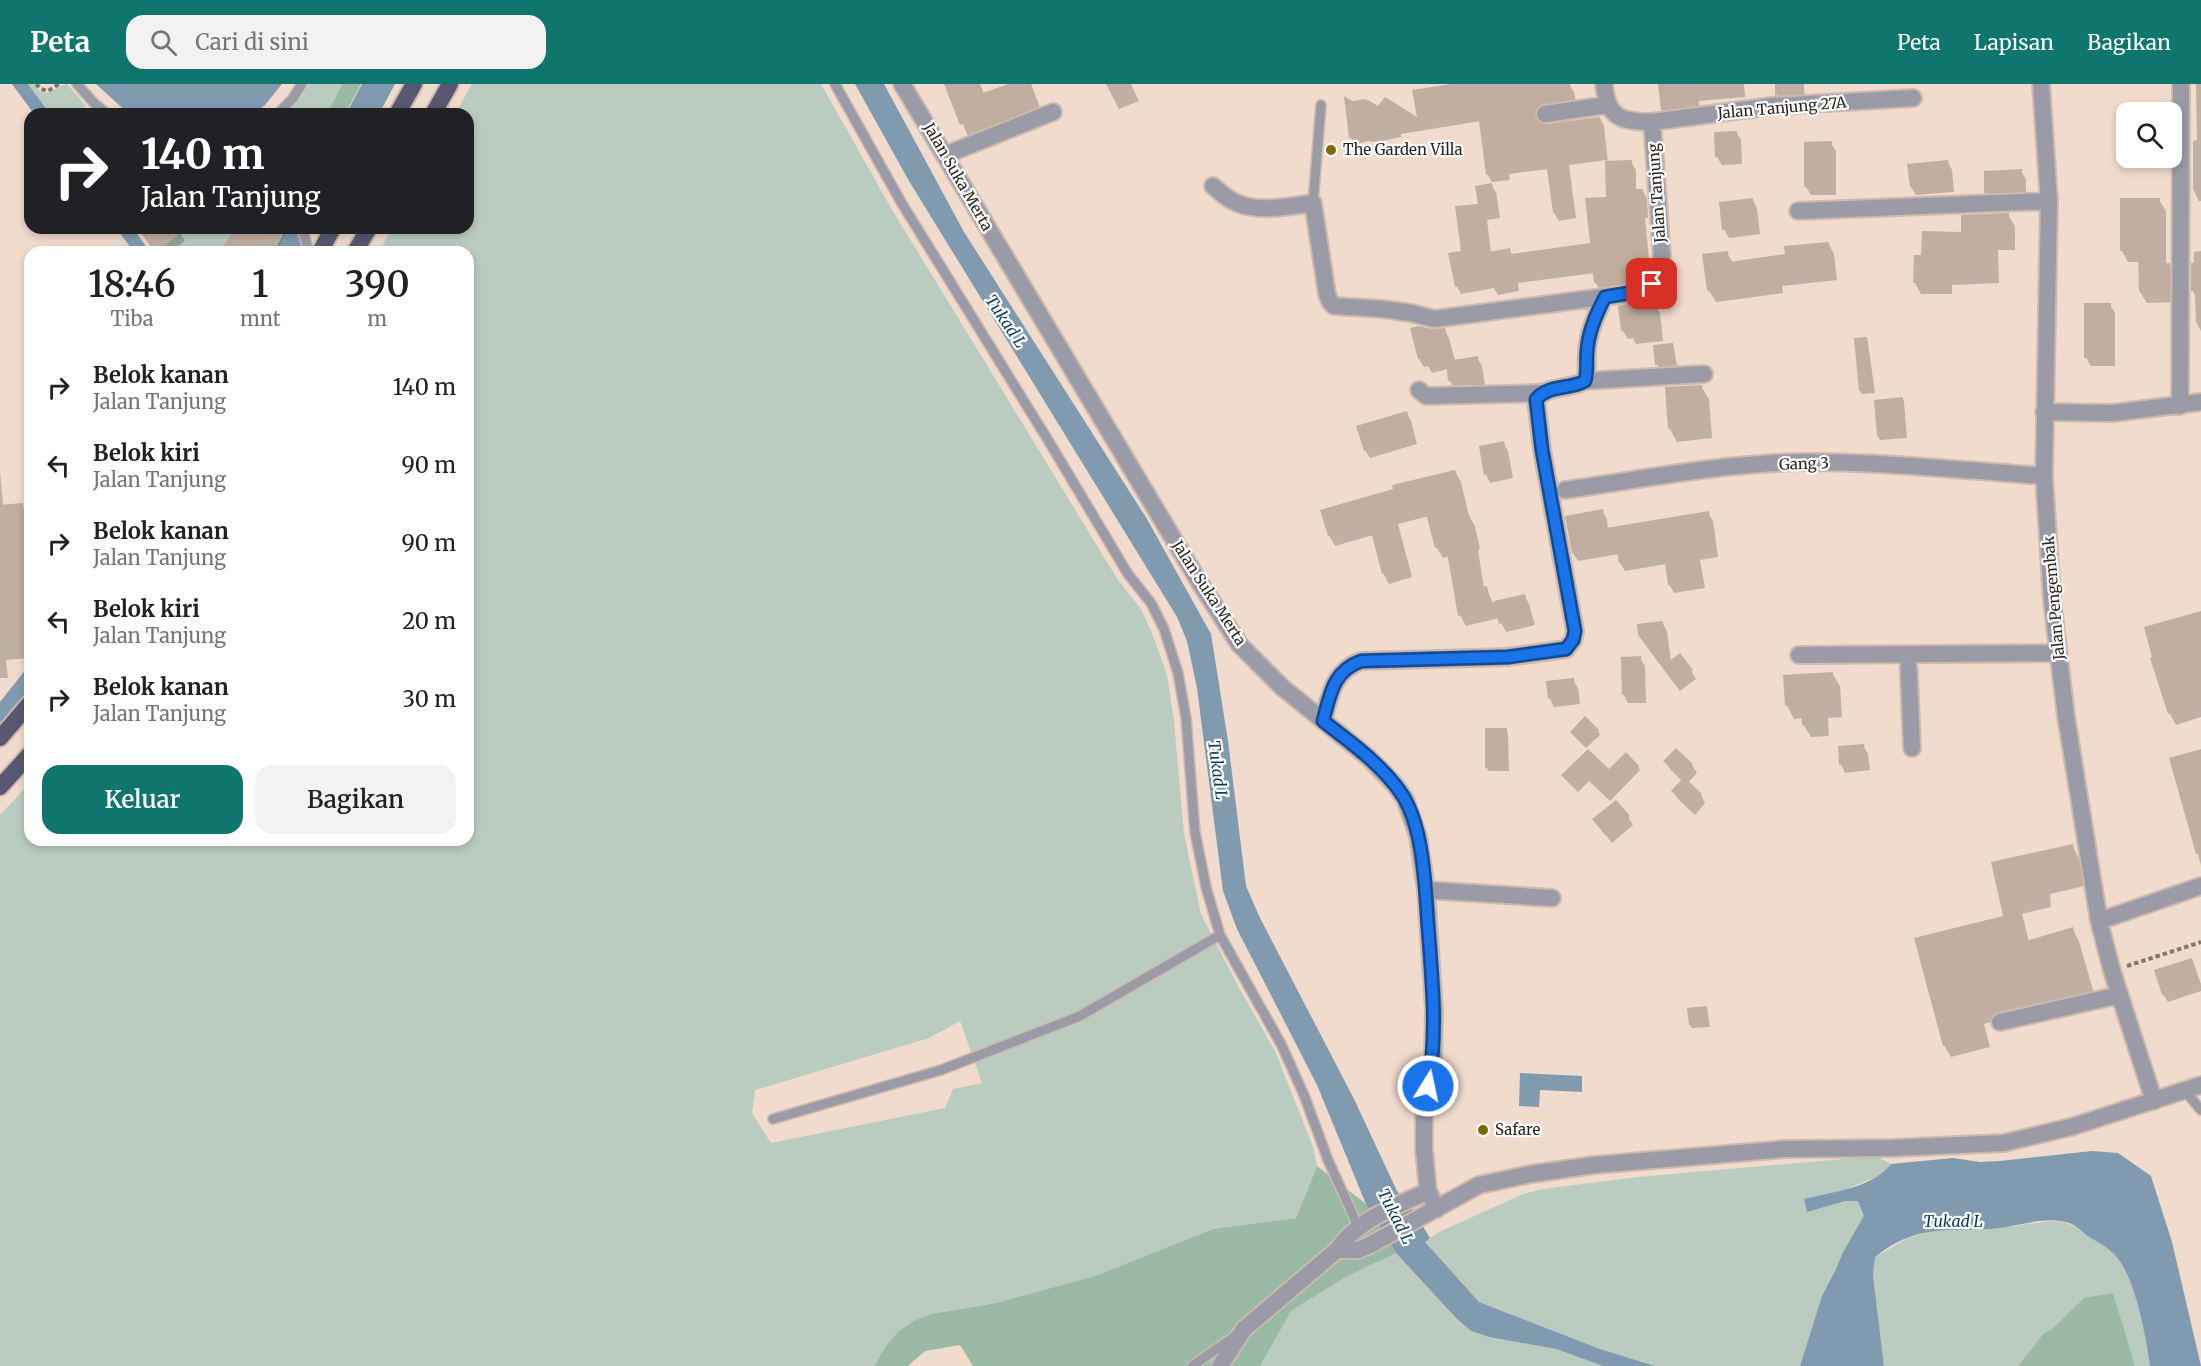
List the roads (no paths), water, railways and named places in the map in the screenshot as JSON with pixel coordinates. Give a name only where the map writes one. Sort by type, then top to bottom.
[{"type":"highway","points":[[402,108],[414,84]]},
{"type":"highway","points":[[436,108],[450,84]]},
{"type":"highway","points":[[0,738],[24,710]]},
{"type":"highway","points":[[0,787],[24,761]]},
{"type":"street","name":"Jalan Suka Merta","points":[[902,84],[974,208],[1239,644],[1323,721],[1369,758],[1405,799],[1418,836],[1426,890],[1434,1010],[1433,1060],[1424,1118],[1424,1149],[1430,1213]]},
{"type":"street","points":[[1545,114],[1607,105],[1604,84]]},
{"type":"street","name":"Jalan Pengembak","points":[[2041,84],[2049,201],[2044,476],[2052,600],[2099,921],[2112,971],[2154,1101]]},
{"type":"street","points":[[2180,406],[2181,84]]},
{"type":"street","name":"Jalan Tanjung 27A","points":[[1652,122],[1772,106],[1913,98]]},
{"type":"street","name":"Jalan Tanjung","points":[[1313,203],[1330,302],[1334,306],[1383,309],[1434,319],[1640,291],[1652,284],[1659,274],[1662,256],[1652,122],[1624,118],[1610,110],[1607,105]]},
{"type":"street","points":[[945,155],[1053,112]]},
{"type":"street","points":[[1213,186],[1236,203],[1248,206],[1284,207],[1313,203]]},
{"type":"street","points":[[1798,211],[2049,201]]},
{"type":"street","points":[[1585,381],[1589,338],[1595,317],[1605,297]]},
{"type":"street","points":[[1419,390],[1426,396],[1541,393],[1585,381],[1704,374]]},
{"type":"street","points":[[1323,721],[1330,694],[1340,673],[1350,665],[1361,661],[1536,654],[1566,649],[1573,640],[1575,631],[1536,410],[1536,399],[1541,393]]},
{"type":"street","points":[[2044,412],[2113,413],[2201,402]]},
{"type":"street","name":"Gang 3","points":[[1565,490],[1713,469],[1801,462],[1886,463],[2044,476]]},
{"type":"street","points":[[1799,655],[2058,653]]},
{"type":"street","points":[[1908,654],[1912,748]]},
{"type":"street","points":[[2099,921],[2201,886]]},
{"type":"street","points":[[1426,890],[1552,898]]},
{"type":"street","points":[[2000,1022],[2120,995]]},
{"type":"street","points":[[1337,1250],[1358,1250],[1380,1240],[1479,1185],[1531,1174],[1594,1165],[1785,1149],[2004,1143],[2071,1127],[2193,1088]]},
{"type":"street","points":[[1220,1366],[1244,1329],[1337,1250],[1346,1238],[1363,1223],[1428,1191]]},
{"type":"lane","points":[[77,84],[100,108]]},
{"type":"lane","points":[[284,108],[302,84]]},
{"type":"lane","points":[[835,84],[901,202],[1128,574],[1151,603],[1164,628],[1178,673],[1186,718],[1195,832],[1206,887],[1220,935],[1281,1044],[1304,1095],[1328,1160],[1363,1223]]},
{"type":"lane","points":[[1313,203],[1322,105]]},
{"type":"lane","points":[[773,1119],[942,1070],[1080,1016],[1220,935]]},
{"type":"lane","points":[[2193,1088],[2201,1110]]},
{"type":"lane","points":[[1192,1366],[1244,1329]]},
{"type":"water","points":[[12,84],[28,84],[46,108],[30,108]]},
{"type":"water","points":[[96,84],[282,84],[261,108],[122,108]]},
{"type":"water","points":[[362,84],[395,84],[382,108],[349,108]]},
{"type":"water","name":"Tukad L","points":[[855,84],[884,84],[964,232],[1147,519],[1211,634],[1228,741],[1246,886],[1260,918],[1354,1099],[1397,1191],[1412,1209],[1430,1238],[1425,1242],[1479,1302],[1600,1349],[1655,1366],[1603,1366],[1556,1349],[1489,1337],[1471,1331],[1456,1318],[1396,1253],[1366,1204],[1317,1085],[1237,929],[1223,891],[1197,688],[1187,641],[1177,617],[909,181]]},
{"type":"water","points":[[120,234],[137,234],[146,246],[130,246]]},
{"type":"water","points":[[284,234],[310,234],[304,246],[277,246]]},
{"type":"water","points":[[24,672],[24,700],[0,728],[0,702]]},
{"type":"water","points":[[1520,1073],[1582,1076],[1582,1092],[1540,1090],[1539,1107],[1519,1106]]},
{"type":"water","name":"Tukad L","points":[[2092,1151],[2118,1153],[2151,1176],[2172,1242],[2201,1366],[2150,1366],[2134,1291],[2121,1264],[2105,1246],[2074,1225],[2050,1220],[1992,1229],[1931,1232],[1903,1239],[1889,1247],[1875,1257],[1873,1275],[1884,1366],[1800,1366],[1822,1296],[1843,1252],[1864,1216],[1858,1201],[1845,1201],[1807,1212],[1804,1199],[1863,1184],[1874,1179],[1891,1164],[1953,1158],[1980,1162],[2000,1161]]},
{"type":"place","name":"The Garden Villa","points":[[1331,150]]},
{"type":"place","name":"Safare","points":[[1483,1130]]}]
